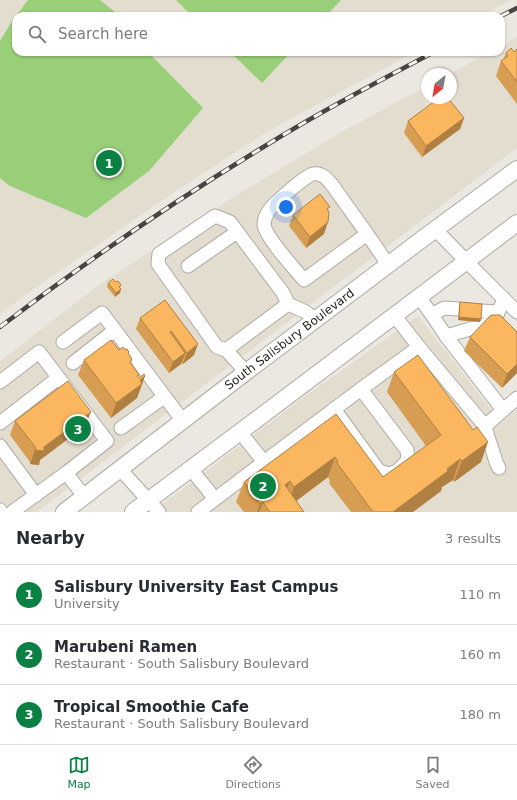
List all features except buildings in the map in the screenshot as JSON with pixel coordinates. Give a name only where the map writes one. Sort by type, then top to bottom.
[{"type":"main road","name":"South Salisbury Boulevard","points":[[64,512],[246,372],[517,169]]},
{"type":"main road","points":[[133,512],[153,506],[191,469],[394,315],[516,225]]},
{"type":"street","points":[[367,234],[304,280],[271,240],[264,226],[265,218],[271,208],[302,180],[312,174],[319,174],[333,186],[367,234],[388,265]]},
{"type":"street","points":[[246,372],[226,350],[217,347],[158,264],[159,254],[215,216],[230,222],[283,294],[288,304],[306,312],[316,320]]},
{"type":"street","points":[[436,230],[466,262],[516,309]]},
{"type":"street","points":[[188,266],[237,232]]},
{"type":"street","points":[[419,297],[446,336],[503,410]]},
{"type":"street","points":[[446,336],[496,317],[504,299]]},
{"type":"street","points":[[226,350],[288,304]]},
{"type":"street","points":[[432,315],[444,308],[458,309]]},
{"type":"street","points":[[481,311],[496,317],[517,341]]},
{"type":"street","points":[[63,342],[102,313],[183,421]]},
{"type":"street","points":[[394,315],[485,426],[494,453],[495,462],[499,468]]},
{"type":"street","points":[[73,362],[115,330]]},
{"type":"street","points":[[198,512],[419,347]]},
{"type":"street","points":[[0,382],[39,352],[56,379],[107,441],[12,512]]},
{"type":"street","points":[[0,422],[56,379]]},
{"type":"street","points":[[334,409],[379,471],[389,474],[397,471],[408,460],[407,450],[361,389]]},
{"type":"street","points":[[121,428],[164,397]]},
{"type":"street","points":[[485,426],[517,398]]},
{"type":"street","points":[[240,432],[264,462]]},
{"type":"street","points":[[0,446],[36,495]]},
{"type":"street","points":[[120,469],[153,506]]},
{"type":"street","points":[[191,469],[215,499]]},
{"type":"street","points":[[66,473],[84,496]]},
{"type":"shaded area","points":[[0,0],[511,0],[488,12],[12,12],[12,56],[408,56],[270,130],[167,197],[0,314]]},
{"type":"shaded area","points":[[517,37],[517,148],[37,512],[0,512],[0,361],[99,285],[232,198],[343,131],[421,89],[421,104],[457,104],[457,70],[483,56],[505,56],[505,44]]},
{"type":"shaded area","points":[[418,316],[501,422],[517,410],[517,512],[152,512],[303,398]]},
{"type":"green space","points":[[28,0],[100,0],[115,12],[19,12]]},
{"type":"green space","points":[[176,0],[341,0],[330,12],[188,12]]},
{"type":"green space","points":[[12,21],[12,56],[152,56],[203,108],[149,171],[86,218],[10,186],[0,178],[0,41]]},
{"type":"green space","points":[[234,56],[287,56],[262,83]]},
{"type":"railway","points":[[505,14],[517,8]]},
{"type":"railway","points":[[0,327],[97,256],[231,167],[328,109],[426,56]]},
{"type":"place","name":"Salisbury University East Campus","points":[[109,163]]},
{"type":"place","name":"Tropical Smoothie Cafe","points":[[78,429]]},
{"type":"place","name":"Marubeni Ramen","points":[[263,486]]}]
